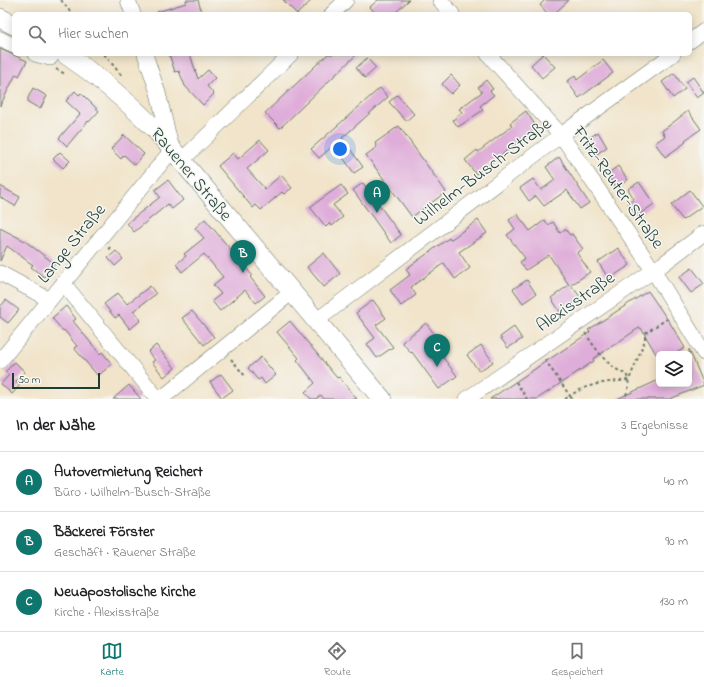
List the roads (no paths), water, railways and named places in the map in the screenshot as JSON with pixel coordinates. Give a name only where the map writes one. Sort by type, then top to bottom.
[{"type":"main road","points":[[0,18],[12,24]]},
{"type":"main road","name":"Rauener Straße","points":[[68,56],[95,75],[128,102],[155,129],[382,399]]},
{"type":"street","points":[[128,0],[132,12]]},
{"type":"street","points":[[334,12],[346,0]]},
{"type":"street","points":[[440,0],[450,12]]},
{"type":"street","points":[[692,40],[704,31]]},
{"type":"street","points":[[0,39],[12,45]]},
{"type":"street","points":[[42,56],[50,58],[52,56]]},
{"type":"street","points":[[147,56],[177,155]]},
{"type":"street","name":"Lange Straße","points":[[0,361],[63,283],[177,155],[289,56]]},
{"type":"street","name":"Fritz-Reuter-Straße","points":[[490,56],[561,135],[653,270],[704,353]]},
{"type":"street","name":"Wilhelm-Busch-Straße","points":[[316,321],[561,135],[670,56]]},
{"type":"street","name":"Alexisstraße","points":[[467,399],[704,233]]},
{"type":"street","points":[[0,273],[50,300]]},
{"type":"street","points":[[63,283],[158,399]]},
{"type":"street","points":[[161,399],[292,292]]},
{"type":"place","name":"Autovermietung Reichert","points":[[377,213]]},
{"type":"place","name":"Bäckerei Förster","points":[[243,273]]},
{"type":"place","name":"Neuapostolische Kirche","points":[[437,367]]}]
